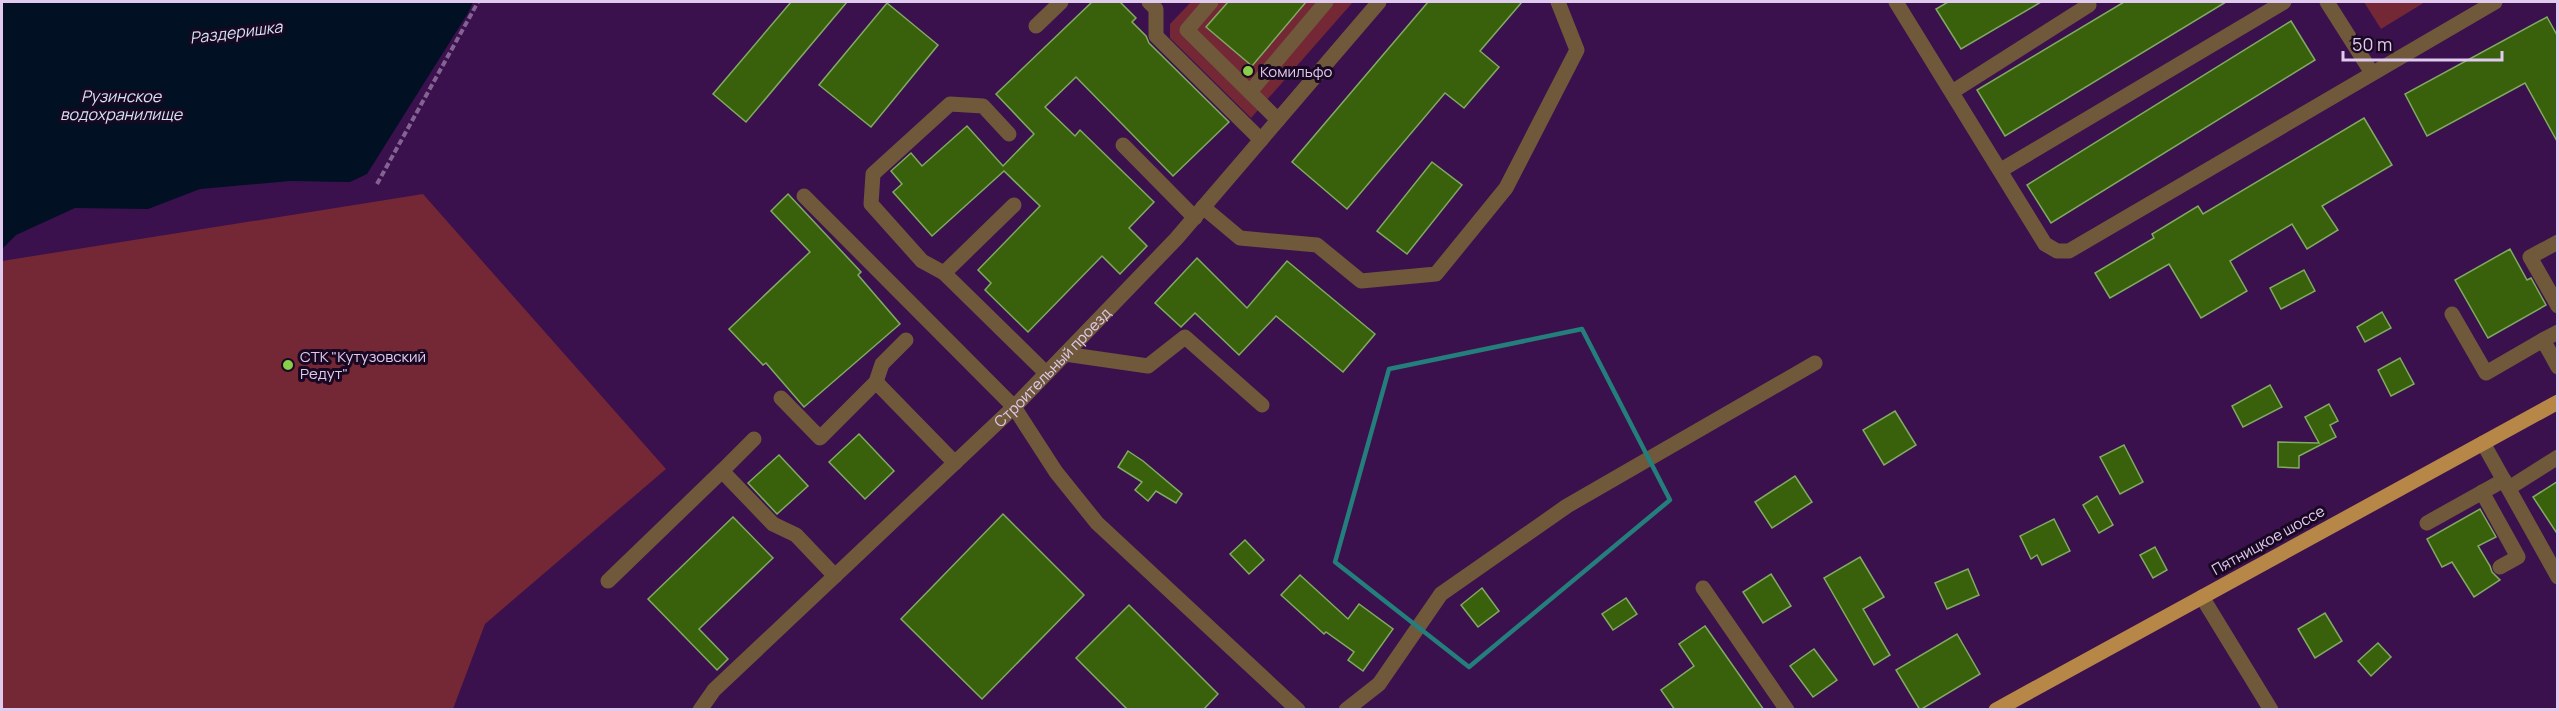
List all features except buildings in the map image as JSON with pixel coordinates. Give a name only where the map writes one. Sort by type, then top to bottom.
[{"type":"main road","name":"Пятницкое шоссе","points":[[1996,710],[2558,402]]},
{"type":"street","points":[[1036,26],[1061,2]]},
{"type":"street","points":[[1149,2],[1156,9],[1156,36],[1261,140]]},
{"type":"street","points":[[1211,2],[1187,30],[1278,120]]},
{"type":"street","points":[[1250,92],[1326,2]]},
{"type":"street","name":"Строительный проезд","points":[[700,710],[714,690],[1014,407],[1065,354],[1199,213],[1379,2]]},
{"type":"street","points":[[1123,144],[1199,213],[1240,238],[1317,245],[1360,281],[1436,274],[1506,188],[1576,50],[1558,2]]},
{"type":"street","points":[[1896,2],[2045,244],[2057,251],[2069,250],[2495,2]]},
{"type":"street","points":[[2001,170],[2284,2]]},
{"type":"street","points":[[2327,2],[2372,73]]},
{"type":"street","points":[[1952,92],[2089,5]]},
{"type":"street","points":[[1010,134],[982,106],[950,104],[873,174],[871,204],[922,261],[944,273],[1046,373]]},
{"type":"street","points":[[804,196],[1014,407],[1056,472],[1097,523],[1298,710]]},
{"type":"street","points":[[944,273],[1014,205]]},
{"type":"street","points":[[2558,242],[2530,257],[2558,306]]},
{"type":"street","points":[[2452,314],[2486,373],[2558,332]]},
{"type":"street","points":[[1065,354],[1148,366],[1185,337],[1262,405]]},
{"type":"street","points":[[781,398],[820,438],[876,382],[882,364],[906,340]]},
{"type":"street","points":[[2543,340],[2558,367]]},
{"type":"street","points":[[1346,710],[1379,684],[1441,594],[1567,506],[1815,363]]},
{"type":"street","points":[[876,382],[955,463]]},
{"type":"street","points":[[608,581],[754,439]]},
{"type":"street","points":[[2483,443],[2558,577]]},
{"type":"street","points":[[2427,523],[2482,492],[2506,484],[2558,457]]},
{"type":"street","points":[[722,471],[773,524],[796,535],[835,576]]},
{"type":"street","points":[[2482,492],[2518,556],[2500,567]]},
{"type":"street","points":[[1703,588],[1787,710]]},
{"type":"street","points":[[2202,597],[2271,710]]},
{"type":"path","points":[[377,184],[478,2]]},
{"type":"highlighted area","points":[[1582,329],[1670,500],[1469,667],[1335,562],[1389,369]]},
{"type":"shaded area","name":"Комильфо","points":[[1191,2],[1353,2],[1251,118],[1170,38],[1170,24]]},
{"type":"shaded area","points":[[2364,2],[2425,2],[2381,29]]},
{"type":"shaded area","name":"СТК \"Кутузовский Редут\"","points":[[423,194],[666,469],[485,624],[453,709],[2,709],[2,261]]},
{"type":"water","name":"Рузинское водохранилище","points":[[2,2],[473,2],[367,174],[350,182],[290,181],[200,189],[148,209],[75,208],[16,235],[2,249]]},
{"type":"place","name":"Комильфо","points":[[1248,71]]},
{"type":"place","name":"СТК \"Кутузовский Редут\"","points":[[288,365]]},
{"type":"water label","name":"Раздеришка","points":[[236,32]]}]
